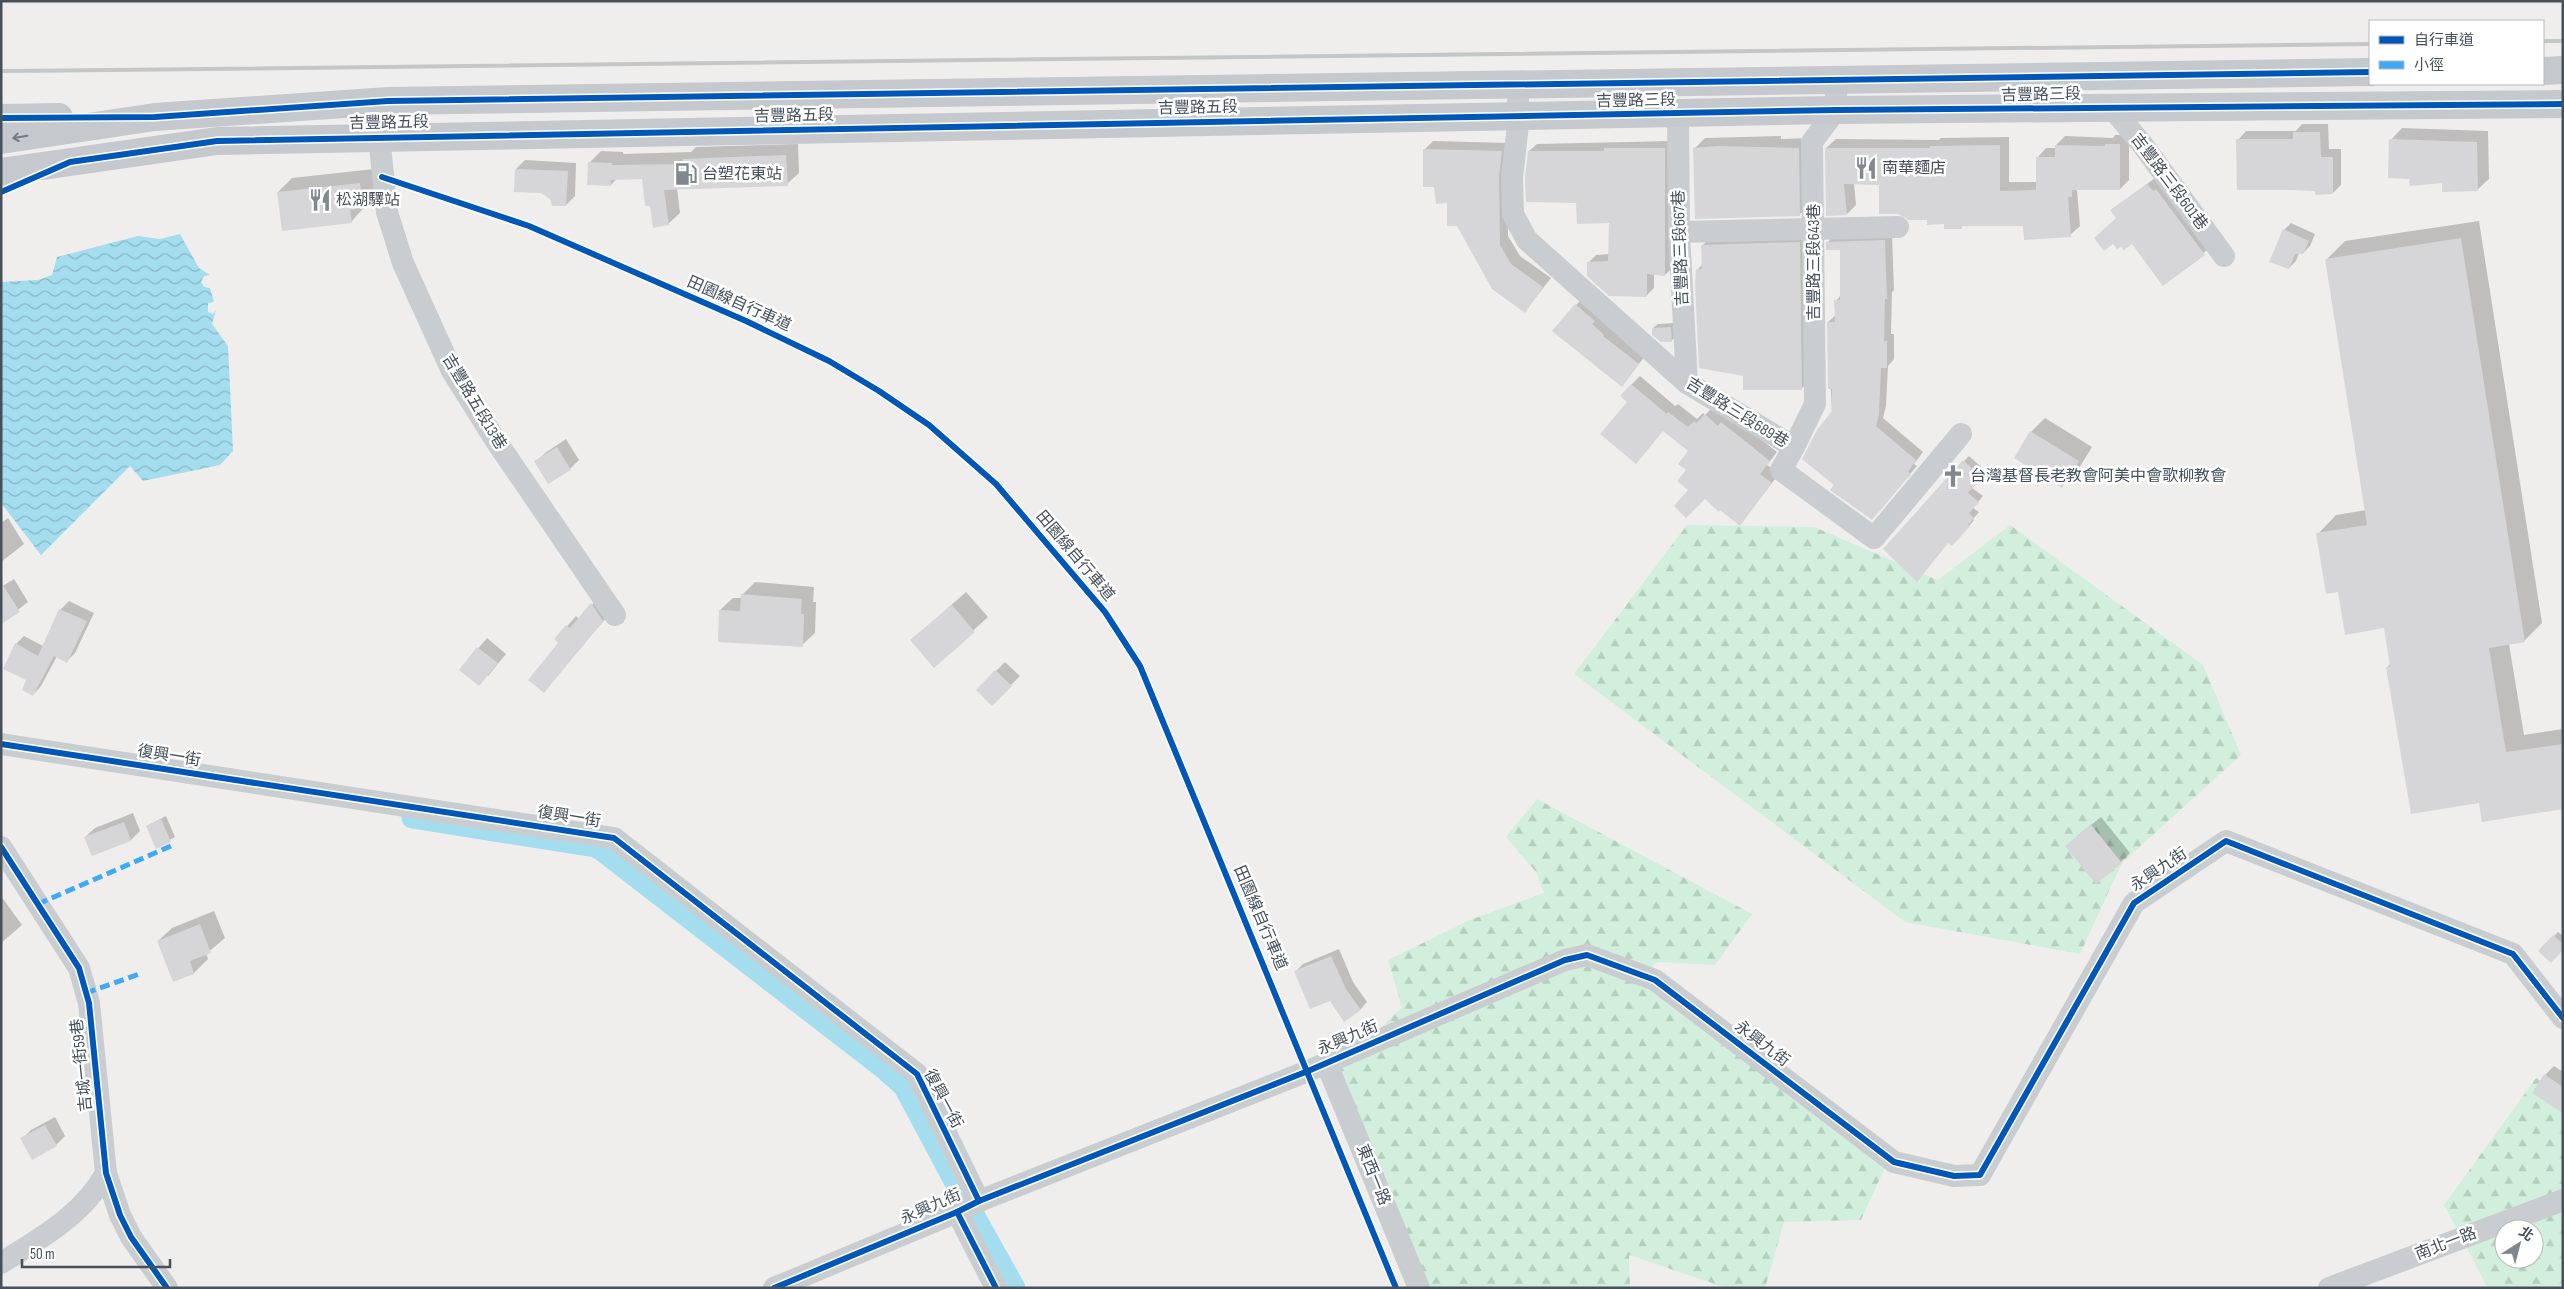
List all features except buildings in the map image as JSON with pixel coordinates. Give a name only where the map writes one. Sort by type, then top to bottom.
[{"type":"main road","points":[[2544,71],[2563,70]]},
{"type":"main road","name":"吉豐路三段","points":[[1517,84],[2369,72]]},
{"type":"main road","name":"吉豐路五段","points":[[1,140],[155,117],[388,101],[1517,84]]},
{"type":"main road","name":"吉豐路三段","points":[[1519,116],[1836,110],[2563,104]]},
{"type":"main road","name":"吉豐路五段","points":[[1,172],[217,141],[1519,116]]},
{"type":"main road","points":[[1,118],[155,117]]},
{"type":"main road","points":[[1,192],[70,162]]},
{"type":"street","points":[[1836,80],[1836,110]]},
{"type":"street","name":"吉豐路三段689巷","points":[[1517,84],[1519,116],[1512,177],[1513,214],[1527,240],[1687,383],[1794,447],[1781,470],[1874,538],[1961,434]]},
{"type":"street","name":"吉豐路三段601巷","points":[[2112,108],[2142,144],[2224,256]]},
{"type":"street","name":"吉豐路三段643巷","points":[[1794,447],[1815,404],[1812,142],[1836,110]]},
{"type":"street","name":"吉豐路三段667巷","points":[[1678,114],[1679,232],[1687,383]]},
{"type":"street","name":"吉豐路五段13巷","points":[[379,137],[386,212],[403,263],[452,371],[494,438],[615,615]]},
{"type":"street","points":[[1679,232],[1898,227]]},
{"type":"street","name":"復興一街","points":[[1,744],[614,838],[917,1074],[979,1201]]},
{"type":"street","name":"永興九街","points":[[774,1288],[957,1212],[979,1201],[1326,1062],[1565,960],[1587,955],[1655,980],[1894,1162],[1954,1176],[1980,1175],[2134,903],[2226,841],[2513,954],[2563,1018]]},
{"type":"street","name":"吉城一街59巷","points":[[1,847],[79,968],[89,1003],[106,1173],[120,1215],[131,1237],[167,1288]]},
{"type":"street","name":"東西一路","points":[[1326,1062],[1419,1288]]},
{"type":"street","points":[[1,1263],[70,1217],[96,1192],[106,1173]]},
{"type":"street","name":"南北一路","points":[[2329,1288],[2563,1200]]},
{"type":"street","points":[[957,1212],[996,1288]]},
{"type":"green space","points":[[1687,525],[1814,527],[1938,580],[2010,525],[2203,665],[2241,755],[2122,863],[2080,954],[1905,922],[1574,674]]},
{"type":"green space","points":[[1537,799],[1752,914],[1715,965],[1659,962],[1654,964],[1651,970],[1888,1161],[1861,1220],[1784,1222],[1765,1288],[1727,1288],[1629,1255],[1630,1288],[1427,1288],[1340,1068],[1402,1007],[1388,960],[1470,920],[1544,893],[1536,872],[1506,837]]},
{"type":"green space","points":[[2536,1078],[2563,1093],[2563,1288],[2488,1288],[2444,1205]]},
{"type":"water","points":[[180,234],[199,268],[210,275],[204,276],[201,282],[204,287],[210,288],[214,302],[208,303],[208,312],[213,314],[216,310],[212,324],[228,346],[233,451],[220,465],[143,481],[130,466],[41,555],[1,503],[1,282],[38,280],[52,275],[57,257],[138,236],[160,239]]},
{"type":"waterway","points":[[412,818],[595,847],[602,851],[884,1069],[904,1087],[961,1194]]},
{"type":"waterway","points":[[973,1213],[1015,1288]]},
{"type":"railway","points":[[2544,41],[2563,41]]},
{"type":"railway","points":[[1,71],[1186,60],[2369,44]]},
{"type":"marked path","points":[[38,904],[171,846]]},
{"type":"marked path","points":[[86,993],[142,973]]},
{"type":"cycle path","points":[[1,118],[155,117],[388,101],[2369,72]]},
{"type":"cycle path","points":[[1,192],[70,162],[217,141],[1836,110],[2563,104]]},
{"type":"cycle path","name":"田園線自行車道","points":[[382,177],[529,226],[746,321],[829,361],[879,391],[929,425],[996,484],[1105,612],[1140,666],[1396,1288]]},
{"type":"cycle path","points":[[1,744],[614,838],[917,1074],[979,1201]]},
{"type":"cycle path","points":[[774,1288],[957,1212],[979,1201],[1308,1071],[1565,960],[1587,955],[1655,980],[1894,1162],[1954,1176],[1980,1175],[2134,903],[2226,841],[2513,954],[2563,1018]]},
{"type":"cycle path","points":[[1,847],[79,968],[89,1003],[106,1173],[120,1215],[131,1237],[167,1288]]},
{"type":"cycle path","points":[[957,1212],[996,1288]]},
{"type":"place","name":"南華麵店","points":[[1866,168]]},
{"type":"place","name":"台塑花東站","points":[[686,174]]},
{"type":"place","name":"松湖驛站","points":[[320,200]]},
{"type":"place","name":"台灣基督長老教會阿美中會歌柳教會","points":[[1953,476]]}]
